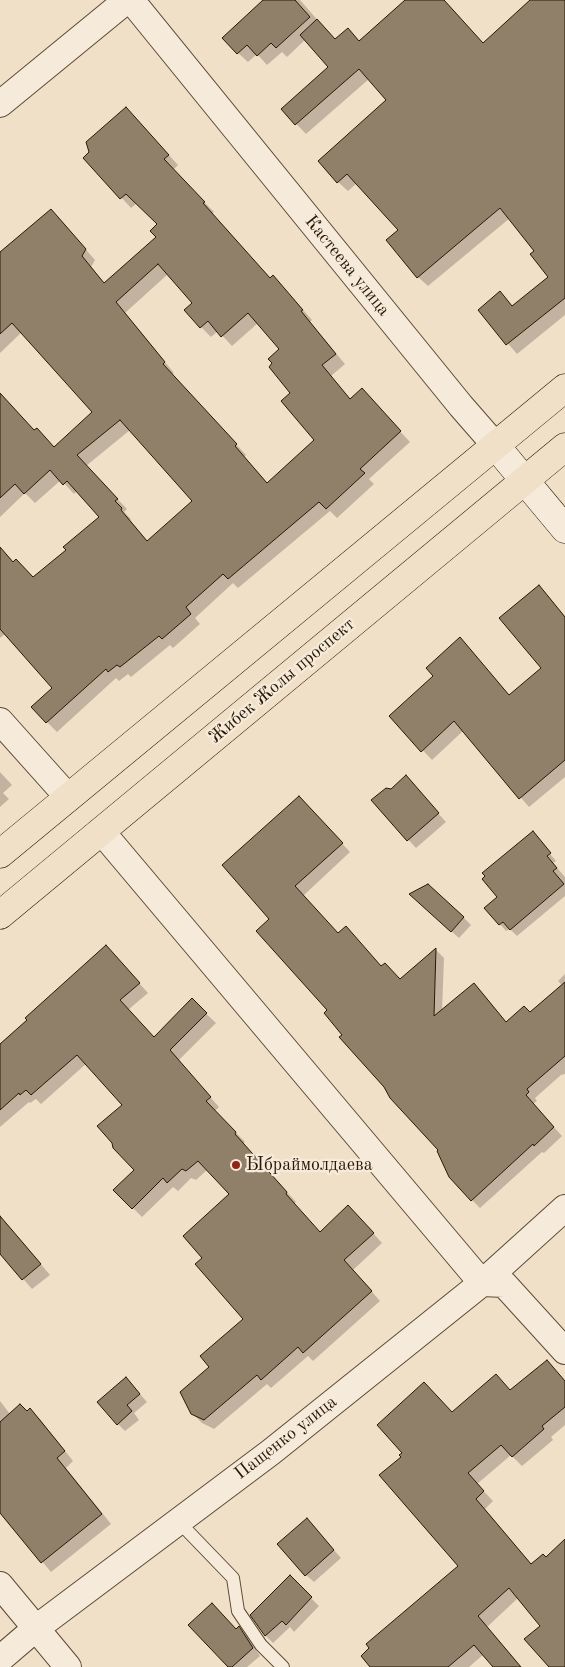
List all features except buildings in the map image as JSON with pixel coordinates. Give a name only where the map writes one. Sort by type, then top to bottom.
[{"type":"highway","points":[[0,854],[565,388]]},
{"type":"highway","name":"Жибек Жолы проспект","points":[[0,915],[565,447]]},
{"type":"street","points":[[0,104],[127,0]]},
{"type":"street","name":"Кастеева улица","points":[[132,0],[461,406],[565,530]]},
{"type":"street","points":[[0,721],[68,797]]},
{"type":"street","points":[[101,831],[482,1283],[504,1284],[565,1351]]},
{"type":"street","name":"Пащенко улица","points":[[0,1659],[35,1629],[271,1452],[482,1283],[565,1208]]},
{"type":"street","points":[[0,1584],[68,1667]]},
{"type":"lane","points":[[178,1521],[233,1578],[238,1611],[261,1645],[283,1667]]},
{"type":"place","name":"Ыбраймолдаева","points":[[236,1165]]}]
